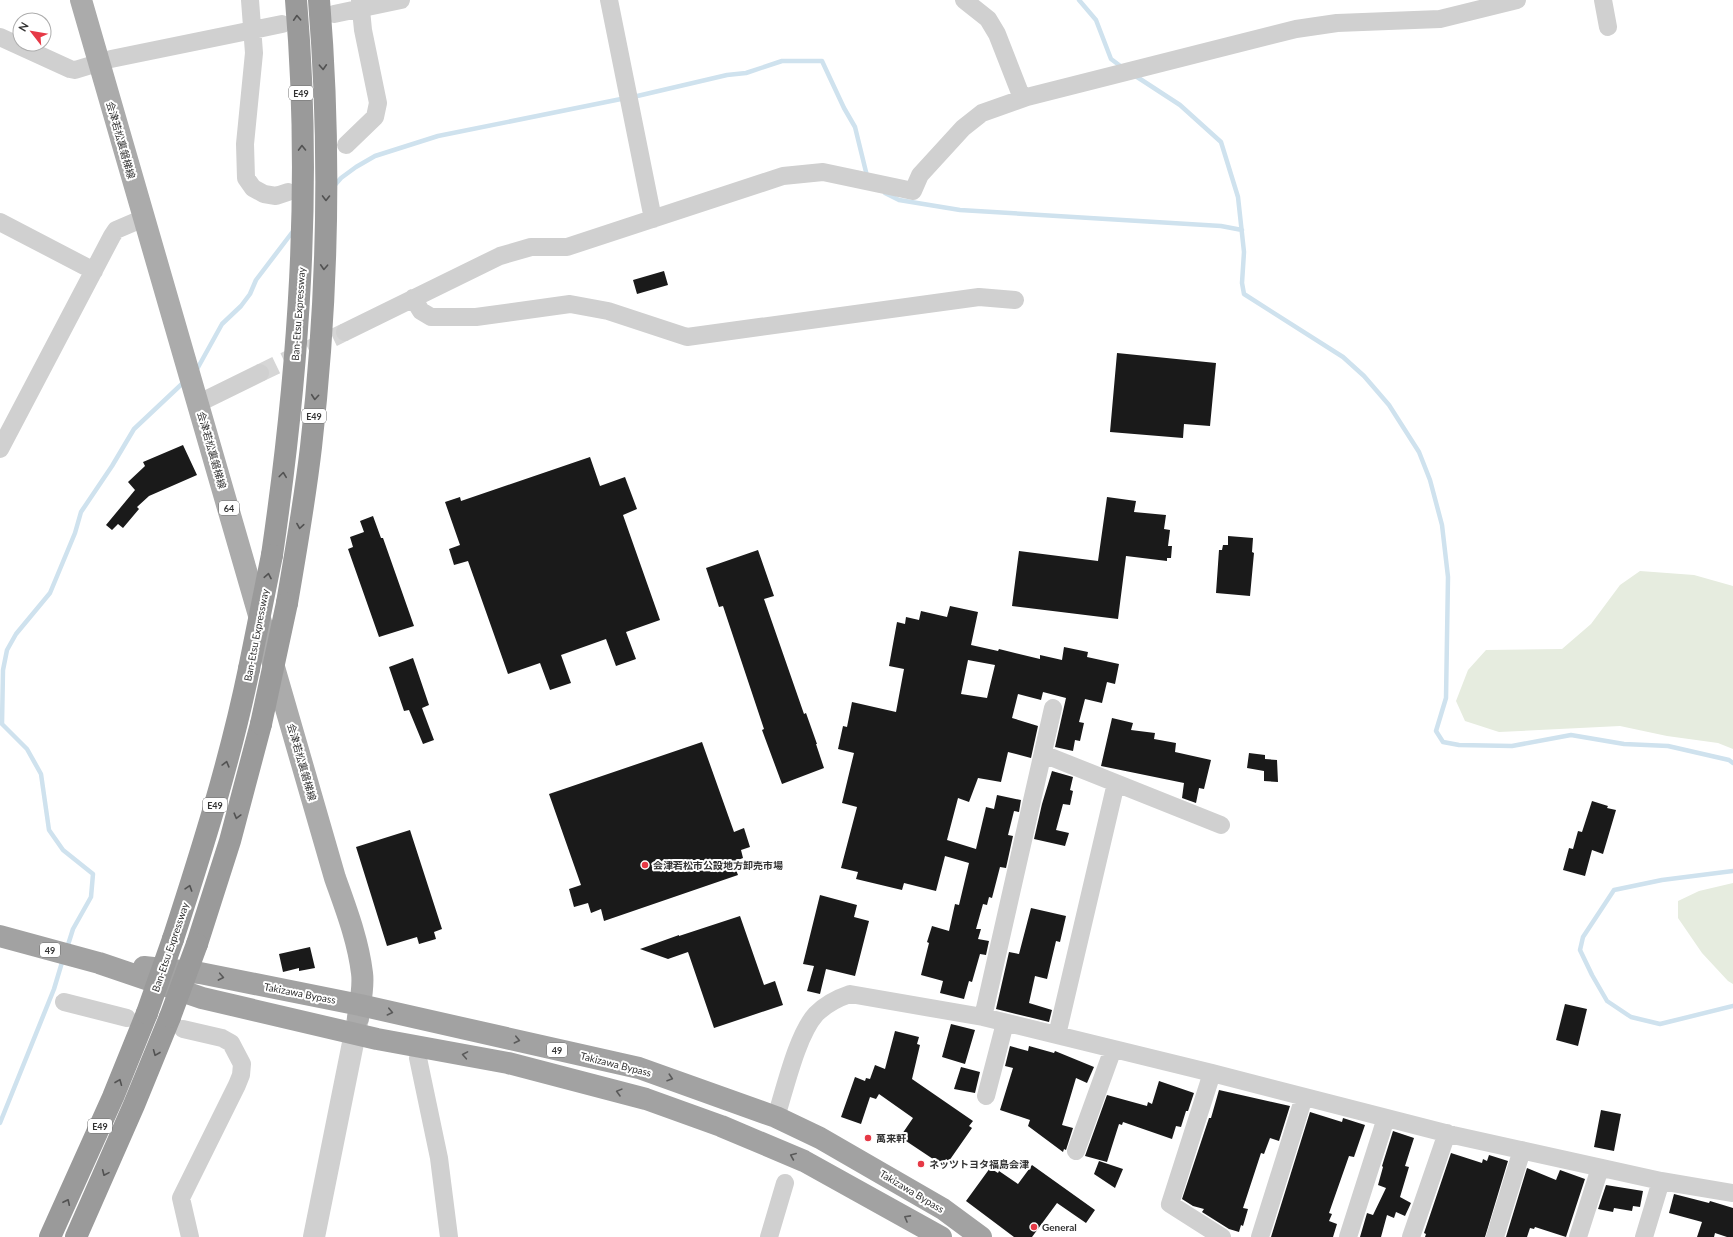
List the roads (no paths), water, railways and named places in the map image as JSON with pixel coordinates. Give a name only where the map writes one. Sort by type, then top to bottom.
[{"type":"highway","name":"Ban-Etsu Expressway","points":[[50,1237],[113,1097],[137,1016],[173,939],[208,830],[241,710],[250,669],[272,555],[287,446],[298,334],[303,244],[296,189],[301,98],[296,0]]},
{"type":"highway","name":"E49","points":[[76,1237],[134,1105],[177,1023],[197,944],[230,841],[261,724],[287,603],[302,516],[311,446],[321,324],[326,228],[327,7]]},
{"type":"highway","name":"Takizawa Bypass","points":[[0,936],[99,963],[202,998],[357,1019],[639,1068],[776,1117],[820,1138],[880,1171],[943,1209],[981,1237]]},
{"type":"highway","name":"Takizawa Bypass","points":[[99,963],[200,973],[357,1019],[419,1048],[508,1063],[646,1099],[721,1126],[804,1161],[942,1237]]},
{"type":"main road","name":"会津若松裏磐梯線","points":[[81,0],[98,63],[199,402],[333,870],[355,936],[362,973],[357,1019]]},
{"type":"street","points":[[250,0],[254,31],[254,53],[245,144],[246,178],[253,188],[264,194],[276,196],[296,189]]},
{"type":"street","points":[[327,7],[401,0]]},
{"type":"street","points":[[609,0],[653,219]]},
{"type":"street","points":[[964,0],[988,19],[997,34],[1022,98]]},
{"type":"street","points":[[345,332],[500,256],[531,247],[567,247],[783,176],[822,172],[913,191],[920,175],[963,128],[982,113],[1022,98],[1296,29],[1337,23],[1440,19],[1517,0]]},
{"type":"street","points":[[1604,0],[1608,27]]},
{"type":"street","points":[[346,145],[375,117],[378,103],[360,4]]},
{"type":"street","points":[[0,37],[70,69],[79,69],[98,63],[282,24]]},
{"type":"street","points":[[0,449],[116,230],[144,218]]},
{"type":"street","points":[[0,222],[94,271]]},
{"type":"street","points":[[413,298],[421,311],[431,317],[476,317],[570,304],[608,311],[687,337],[979,297],[1015,300]]},
{"type":"street","points":[[199,402],[260,373]]},
{"type":"street","points":[[983,1018],[1053,708]]},
{"type":"street","points":[[1043,754],[1221,825]]},
{"type":"street","points":[[1057,1035],[1116,783]]},
{"type":"street","points":[[776,1117],[804,1032],[816,1014],[836,999],[850,994],[983,1018],[1212,1073],[1447,1134],[1661,1181],[1733,1193]]},
{"type":"street","points":[[64,1002],[137,1016]]},
{"type":"street","points":[[314,1237],[357,1019]]},
{"type":"street","points":[[177,1023],[222,1038],[231,1043],[242,1064],[241,1075],[237,1085],[181,1198],[190,1237]]},
{"type":"street","points":[[986,1096],[1005,1023]]},
{"type":"street","points":[[1076,1151],[1113,1049]]},
{"type":"street","points":[[418,1058],[438,1158],[449,1237]]},
{"type":"street","points":[[1212,1073],[1170,1204],[1222,1237]]},
{"type":"street","points":[[1260,1237],[1304,1097]]},
{"type":"street","points":[[1348,1237],[1386,1118]]},
{"type":"street","points":[[1411,1237],[1447,1134]]},
{"type":"street","points":[[1495,1237],[1522,1150]]},
{"type":"street","points":[[1578,1237],[1600,1168]]},
{"type":"street","points":[[1644,1237],[1661,1181]]},
{"type":"street","points":[[769,1237],[785,1183]]},
{"type":"waterway","points":[[1079,0],[1096,20],[1111,59],[1123,68]]},
{"type":"waterway","points":[[633,97],[727,75],[746,73],[782,61],[822,61],[844,108],[855,127],[867,176]]},
{"type":"waterway","points":[[1134,75],[1180,105],[1221,142],[1238,197],[1244,252],[1242,283],[1244,294],[1343,357],[1364,376],[1389,405],[1419,452],[1430,480],[1442,525],[1448,577],[1446,698],[1436,731],[1443,742],[1459,745],[1512,746],[1571,735],[1624,744],[1668,746],[1729,760],[1733,763]]},
{"type":"waterway","points":[[334,186],[341,178],[356,167],[375,156],[438,136],[626,98]]},
{"type":"waterway","points":[[885,193],[899,200],[960,210],[1221,226],[1242,230]]},
{"type":"waterway","points":[[196,371],[222,324],[241,306],[250,294],[256,280],[294,230]]},
{"type":"waterway","points":[[67,948],[73,929],[91,897],[93,874],[63,850],[49,830],[41,774],[27,749],[2,724],[3,670],[7,650],[16,634],[50,593],[75,533],[81,512],[112,466],[134,429],[185,381]]},
{"type":"waterway","points":[[1733,871],[1662,880],[1614,890],[1583,937],[1580,950],[1607,1001],[1631,1017],[1660,1024],[1733,1006]]},
{"type":"waterway","points":[[0,1123],[54,989],[63,959]]},
{"type":"tunnel","points":[[260,373],[345,332]]},
{"type":"place","name":"会津若松市公設地方卸売市場","points":[[645,865]]},
{"type":"place","name":"萬来軒","points":[[868,1138]]},
{"type":"place","name":"ネッツトヨタ福島会津","points":[[921,1164]]},
{"type":"place","name":"General","points":[[1034,1227]]}]
